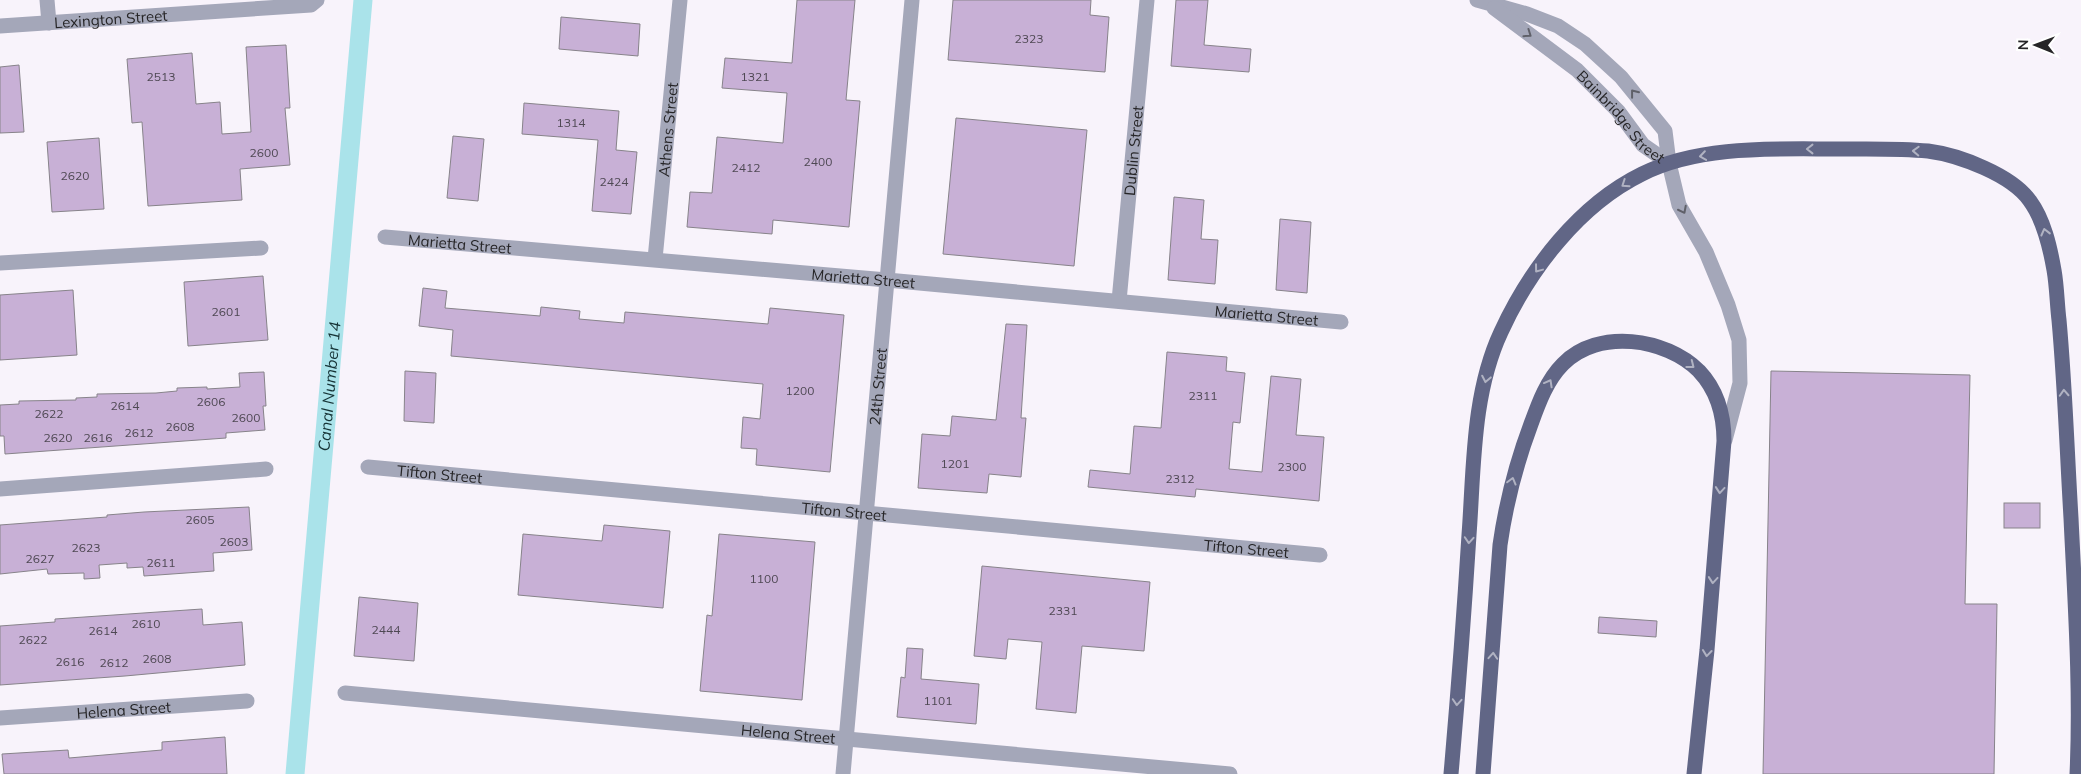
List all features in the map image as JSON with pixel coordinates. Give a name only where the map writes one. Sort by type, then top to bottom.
[{"type":"main road","points":[[1451,774],[1476,436],[1486,373],[1493,353],[1519,297],[1543,263],[1592,208],[1639,175],[1693,157],[1774,148],[1930,152],[1966,160],[2004,178],[2028,198],[2043,223],[2054,269],[2065,416],[2080,695],[2077,774]]},
{"type":"main road","points":[[1483,774],[1500,545],[1506,508],[1522,450],[1541,396],[1553,375],[1565,362],[1600,344],[1623,341],[1656,346],[1688,362],[1700,372],[1712,390],[1722,415],[1724,441],[1707,650],[1694,774]]},
{"type":"main road","points":[[2065,416],[2081,551]]},
{"type":"street","points":[[47,0],[49,23]]},
{"type":"street","name":"Athens Street","points":[[655,259],[680,0]]},
{"type":"street","name":"24th Street","points":[[843,774],[912,0]]},
{"type":"street","name":"Dublin Street","points":[[1119,302],[1147,0]]},
{"type":"street","name":"Bainbridge Street","points":[[1483,2],[1527,14],[1558,26],[1585,44],[1621,77],[1665,131],[1669,164]]},
{"type":"street","name":"Bainbridge Street","points":[[1483,2],[1577,70],[1618,111],[1643,145],[1669,164]]},
{"type":"street","name":"Lexington Street","points":[[0,26],[314,3]]},
{"type":"street","points":[[1669,164],[1679,205],[1706,252],[1728,305],[1739,340],[1740,383],[1724,441]]},
{"type":"street","name":"Marietta Street","points":[[386,237],[655,259],[1340,322]]},
{"type":"street","points":[[0,263],[261,248]]},
{"type":"street","name":"Tifton Street","points":[[368,467],[1320,555]]},
{"type":"street","points":[[0,489],[266,469]]},
{"type":"street","name":"Helena Street","points":[[346,693],[1230,774]]},
{"type":"street","name":"Helena Street","points":[[0,718],[247,701]]},
{"type":"building","points":[[797,0],[855,0],[846,100],[860,101],[849,227],[773,220],[772,234],[687,227],[690,192],[712,193],[717,137],[783,143],[787,93],[722,88],[725,58],[792,63]]},
{"type":"building","points":[[953,0],[1091,0],[1090,15],[1109,17],[1105,72],[948,60]]},
{"type":"building","points":[[1176,0],[1208,0],[1204,45],[1251,49],[1249,72],[1171,66]]},
{"type":"building","points":[[561,17],[640,24],[638,56],[559,49]]},
{"type":"building","points":[[286,45],[290,108],[285,108],[290,165],[240,169],[242,200],[148,206],[142,122],[132,123],[127,59],[192,53],[196,104],[220,102],[222,134],[251,132],[246,47]]},
{"type":"building","points":[[19,65],[24,132],[0,133],[0,67]]},
{"type":"building","points":[[524,103],[619,111],[616,150],[637,152],[631,214],[592,211],[598,140],[522,134]]},
{"type":"building","points":[[956,118],[1087,130],[1074,266],[943,254]]},
{"type":"building","points":[[453,136],[484,139],[478,201],[447,198]]},
{"type":"building","points":[[99,138],[104,209],[52,212],[47,142]]},
{"type":"building","points":[[1174,197],[1204,200],[1201,239],[1218,240],[1215,284],[1168,280]]},
{"type":"building","points":[[1280,219],[1311,222],[1307,293],[1276,290]]},
{"type":"building","points":[[263,276],[268,340],[188,346],[184,282]]},
{"type":"building","points":[[423,288],[447,291],[445,308],[540,316],[541,307],[580,311],[579,319],[624,323],[625,312],[768,324],[770,308],[844,315],[830,472],[756,465],[757,449],[741,448],[743,417],[760,419],[763,384],[451,356],[453,330],[419,326]]},
{"type":"building","points":[[73,290],[77,355],[0,360],[0,295]]},
{"type":"building","points":[[1006,324],[1027,325],[1021,418],[1026,418],[1021,477],[989,474],[987,493],[918,488],[922,434],[950,436],[952,416],[996,420]]},
{"type":"building","points":[[1167,352],[1227,357],[1226,371],[1245,373],[1240,423],[1233,422],[1229,469],[1262,472],[1271,376],[1301,379],[1296,435],[1324,437],[1319,501],[1196,489],[1195,497],[1088,487],[1090,470],[1130,474],[1134,426],[1161,428]]},
{"type":"building","points":[[405,371],[436,373],[434,423],[404,421]]},
{"type":"building","points":[[1771,371],[1970,375],[1965,604],[1997,604],[1994,774],[1763,774]]},
{"type":"building","points":[[264,372],[266,406],[263,406],[265,430],[226,433],[226,438],[5,454],[4,436],[0,436],[0,405],[19,404],[19,401],[76,400],[76,398],[97,397],[97,394],[177,391],[177,388],[240,387],[239,373]]},
{"type":"building","points":[[2004,503],[2040,503],[2040,528],[2004,528]]},
{"type":"building","points":[[249,507],[252,550],[213,553],[214,571],[144,576],[143,567],[127,568],[127,563],[99,565],[100,578],[84,579],[84,573],[48,574],[47,569],[0,574],[0,525],[107,517],[107,515],[144,512]]},
{"type":"building","points":[[604,525],[670,531],[663,608],[518,595],[523,534],[602,541]]},
{"type":"building","points":[[719,534],[815,542],[802,700],[700,691],[707,615],[712,616]]},
{"type":"building","points":[[982,566],[1150,582],[1144,651],[1082,646],[1076,713],[1036,709],[1042,642],[1008,639],[1006,659],[974,656]]},
{"type":"building","points":[[359,597],[418,603],[414,661],[354,656]]},
{"type":"building","points":[[202,609],[203,625],[242,622],[245,665],[0,685],[0,626],[55,622],[55,619]]},
{"type":"building","points":[[1599,617],[1657,621],[1656,637],[1598,633]]},
{"type":"building","points":[[907,648],[923,649],[921,679],[979,684],[976,724],[897,717],[901,677],[905,678]]},
{"type":"building","points":[[225,737],[227,774],[4,774],[2,754],[68,750],[69,758],[162,750],[162,742]]},
{"type":"waterway","name":"Canal Number 14","points":[[295,774],[363,0]]}]
